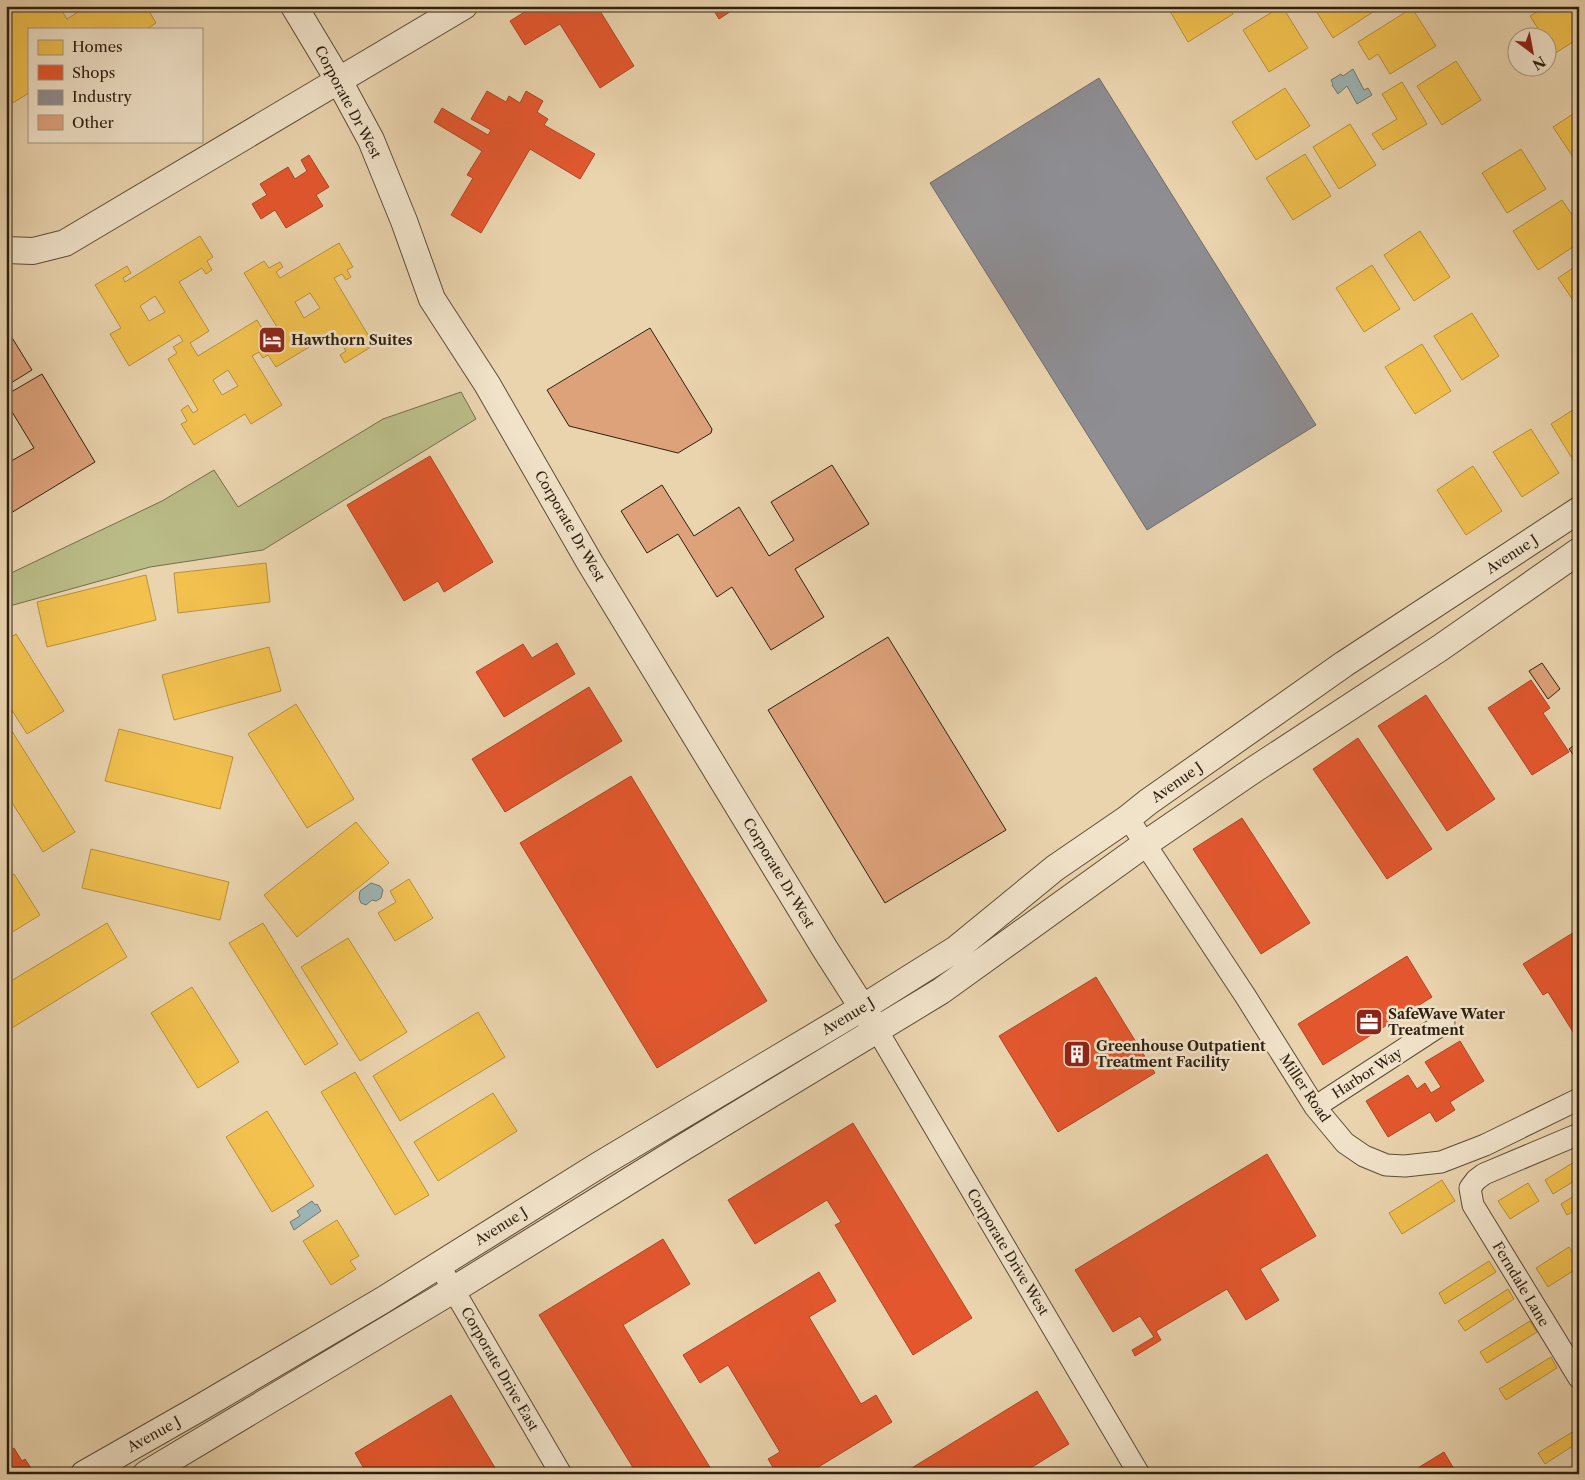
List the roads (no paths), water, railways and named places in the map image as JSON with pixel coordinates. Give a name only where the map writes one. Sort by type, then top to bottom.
[{"type":"street","name":"Corporate Dr West","points":[[294,6],[339,81],[371,140],[404,221],[432,299],[487,384],[590,563],[825,949],[877,1030]]},
{"type":"street","points":[[6,250],[33,251],[65,243],[464,6]]},
{"type":"street","name":"Avenue J","points":[[84,1474],[383,1300],[608,1160],[862,1008],[956,949],[1055,868],[1148,802],[1344,664],[1579,510]]},
{"type":"street","name":"Avenue J","points":[[146,1474],[453,1290],[671,1154],[941,991],[1145,844],[1255,769],[1440,648],[1579,551]]},
{"type":"street","name":"Miller Road","points":[[1128,818],[1246,997],[1315,1107],[1345,1143],[1364,1156],[1386,1165],[1405,1166],[1441,1162],[1485,1145],[1579,1099]]},
{"type":"street","name":"Harbor Way","points":[[1315,1107],[1444,1023]]},
{"type":"street","name":"Corporate Drive West","points":[[877,1030],[1139,1474]]},
{"type":"street","name":"Ferndale Lane","points":[[1579,1134],[1484,1174],[1470,1188],[1473,1205],[1579,1378]]},
{"type":"street","name":"Corporate Drive East","points":[[438,1265],[561,1474]]},
{"type":"street","points":[[198,1409],[212,1433]]},
{"type":"water","points":[[1353,69],[1364,90],[1368,88],[1372,95],[1357,104],[1347,86],[1338,94],[1331,80],[1341,74],[1343,76]]},
{"type":"water","points":[[371,883],[380,886],[383,890],[381,898],[376,901],[372,900],[366,905],[361,903],[359,898],[360,891]]},
{"type":"water","points":[[312,1201],[315,1205],[317,1204],[321,1211],[294,1230],[290,1222],[300,1216],[297,1211]]},
{"type":"place","name":"Hawthorn Suites","points":[[272,340]]},
{"type":"place","name":"SafeWave Water Treatment","points":[[1369,1022]]},
{"type":"place","name":"Greenhouse Outpatient Treatment Facility","points":[[1077,1054]]}]
